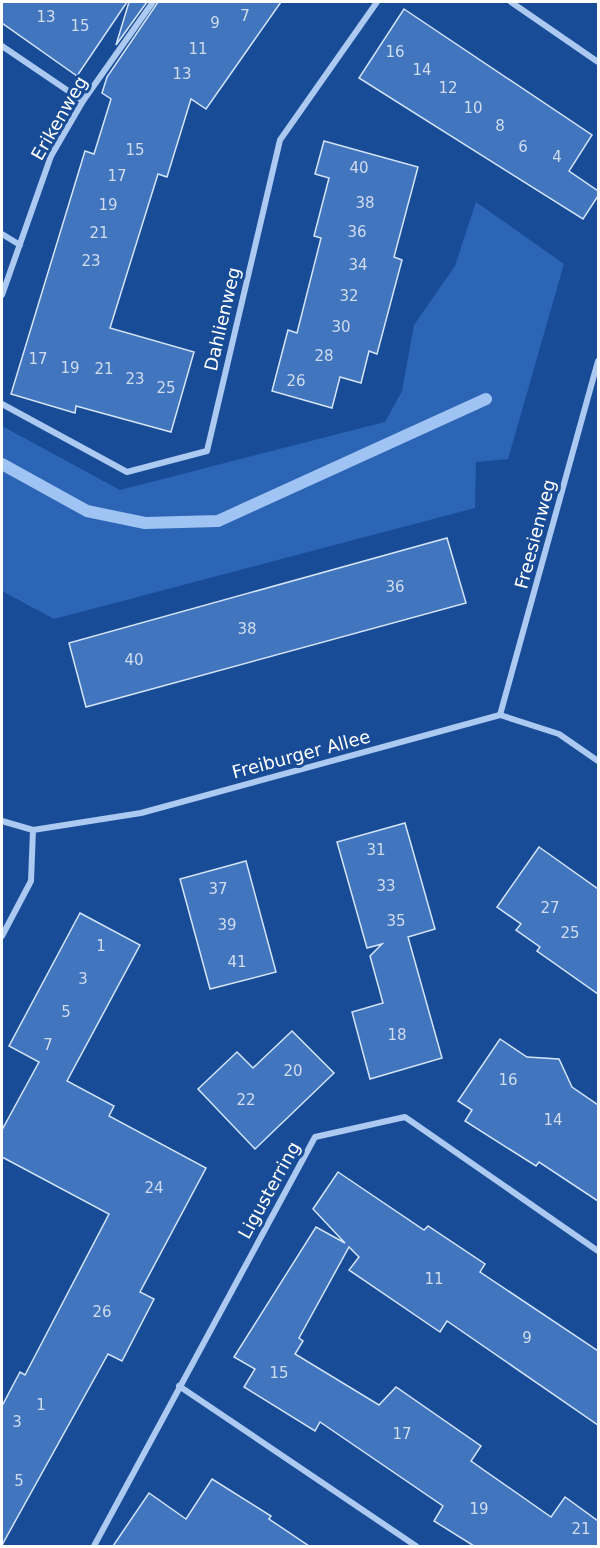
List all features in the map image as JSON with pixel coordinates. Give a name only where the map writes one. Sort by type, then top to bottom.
[{"type":"street","name":"Erikenweg","points":[[2,295],[51,156],[83,101],[153,2]]},
{"type":"street","name":"Dahlienweg","points":[[2,404],[128,472],[207,451],[280,140],[377,2]]},
{"type":"street","points":[[511,2],[598,62]]},
{"type":"street","points":[[2,46],[83,101]]},
{"type":"street","points":[[2,234],[20,245]]},
{"type":"street","name":"Freesienweg","points":[[500,715],[598,361]]},
{"type":"street","points":[[500,715],[559,734],[598,761]]},
{"type":"street","name":"Freiburger Allee","points":[[2,821],[33,830],[141,813],[500,715]]},
{"type":"street","points":[[2,936],[30,881],[33,830]]},
{"type":"street","name":"Ligusterring","points":[[94,1546],[315,1137],[405,1117],[598,1251]]},
{"type":"street","points":[[179,1386],[416,1546]]},
{"type":"shaded area","points":[[476,202],[564,264],[508,459],[476,462],[475,508],[54,619],[2,591],[2,426],[120,490],[385,422],[402,391],[414,325],[455,266]]},
{"type":"building","points":[[2,2],[127,2],[77,76],[2,23]]},
{"type":"building","points":[[129,2],[147,2],[116,45]]},
{"type":"building","points":[[158,2],[281,2],[206,109],[191,99],[167,177],[158,174],[110,328],[194,352],[171,432],[76,406],[75,413],[11,394],[85,151],[94,154],[111,99],[102,93],[107,77]]},
{"type":"building","points":[[404,9],[592,135],[569,171],[598,191],[598,196],[583,219],[359,78]]},
{"type":"building","points":[[324,141],[418,167],[394,257],[402,260],[377,354],[369,351],[361,383],[340,377],[332,408],[272,391],[288,330],[297,333],[321,238],[314,236],[329,178],[315,174]]},
{"type":"building","points":[[447,538],[466,603],[86,707],[69,643]]},
{"type":"building","points":[[405,823],[435,929],[408,937],[442,1058],[370,1079],[352,1012],[383,1003],[370,956],[382,944],[367,948],[337,842]]},
{"type":"building","points":[[539,847],[598,889],[598,994],[537,951],[540,947],[516,930],[521,924],[497,907]]},
{"type":"building","points":[[246,861],[276,972],[210,989],[180,879]]},
{"type":"building","points":[[80,913],[140,945],[67,1081],[114,1106],[109,1116],[206,1168],[140,1292],[154,1299],[122,1361],[108,1354],[2,1545],[2,1406],[20,1372],[25,1375],[109,1214],[2,1157],[2,1130],[39,1062],[9,1046]]},
{"type":"building","points":[[292,1031],[334,1073],[255,1149],[198,1089],[237,1052],[253,1068]]},
{"type":"building","points":[[500,1039],[527,1057],[559,1059],[572,1087],[598,1105],[598,1201],[539,1162],[536,1166],[465,1121],[472,1110],[458,1101]]},
{"type":"building","points":[[338,1172],[424,1230],[428,1226],[485,1264],[480,1272],[598,1351],[598,1425],[447,1321],[440,1332],[349,1270],[359,1257],[349,1247],[299,1338],[303,1341],[295,1354],[379,1405],[396,1387],[481,1446],[471,1461],[551,1517],[565,1497],[598,1521],[598,1546],[474,1546],[434,1521],[443,1506],[320,1422],[315,1431],[244,1387],[255,1369],[234,1357],[316,1227],[345,1243],[313,1209]]},
{"type":"building","points":[[212,1479],[271,1516],[269,1519],[309,1546],[113,1546],[149,1493],[186,1519]]},
{"type":"waterway","points":[[2,464],[87,511],[145,523],[218,521],[486,399]]}]
